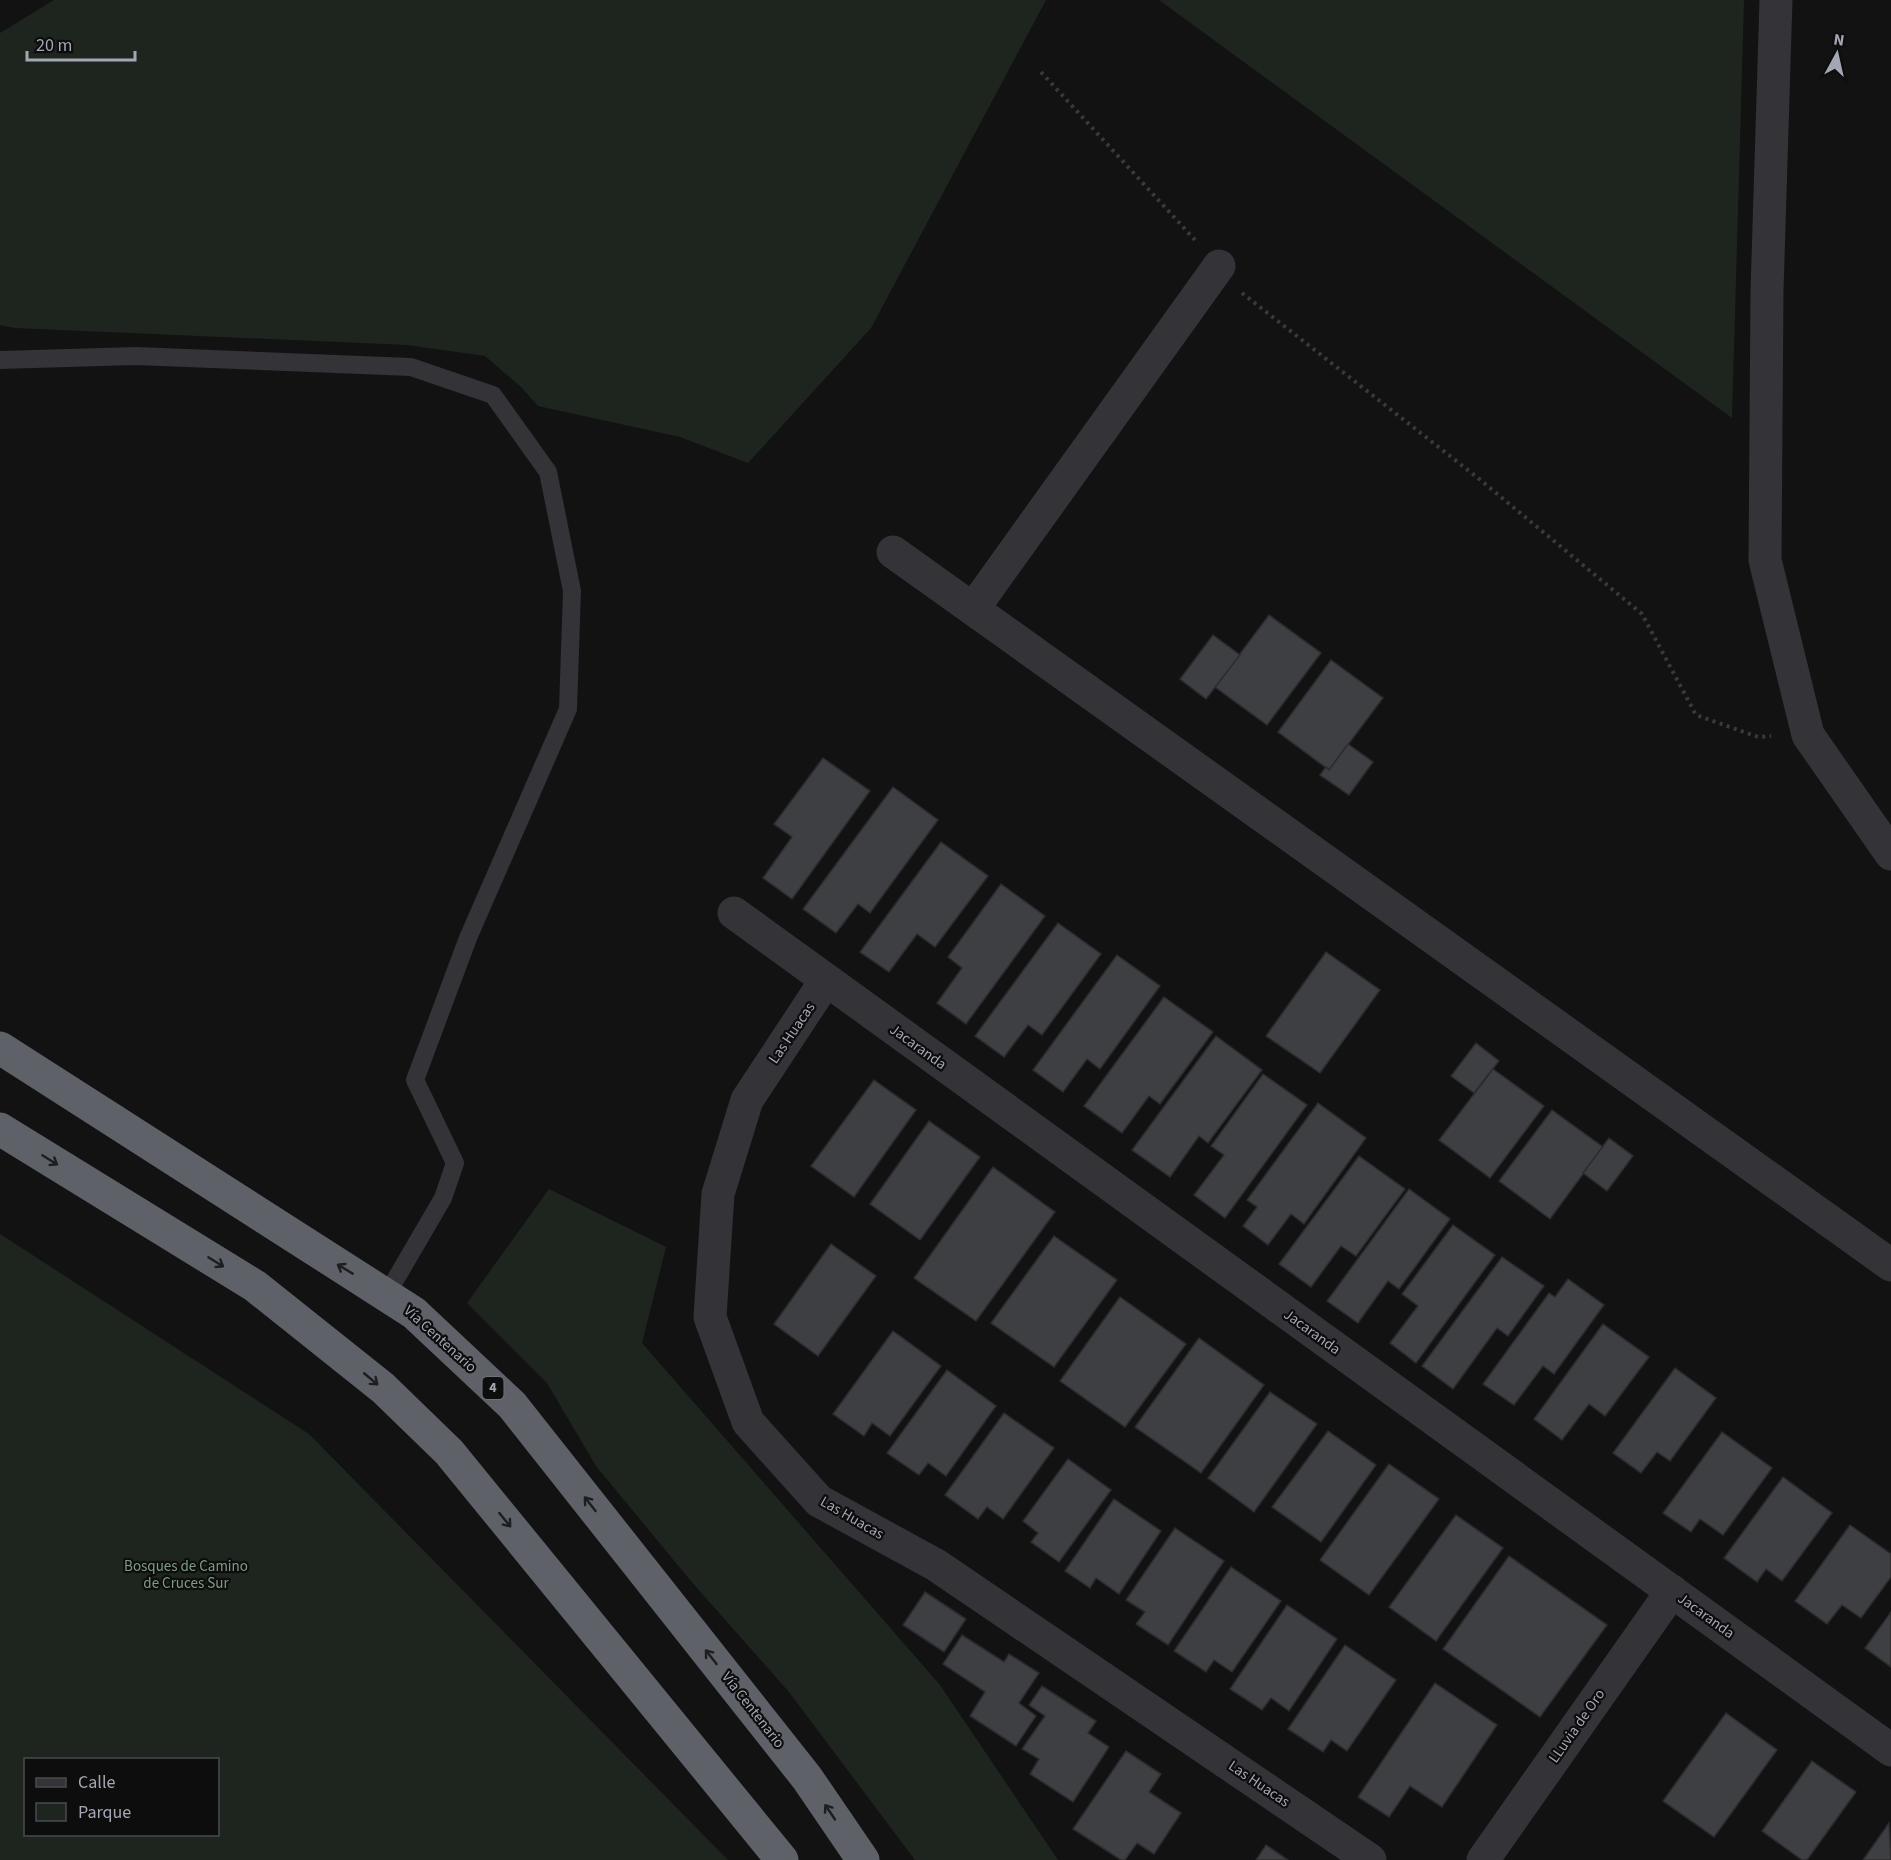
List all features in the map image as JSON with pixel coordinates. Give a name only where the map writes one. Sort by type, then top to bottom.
[{"type":"highway","name":"Vía Centenario","points":[[0,1048],[312,1250],[387,1294],[414,1313],[512,1406],[807,1778],[863,1860]]},
{"type":"highway","points":[[0,1129],[255,1286],[391,1396],[450,1452],[782,1860]]},
{"type":"street","points":[[1776,0],[1767,291],[1765,560],[1808,735],[1891,854]]},
{"type":"street","points":[[973,609],[1219,266]]},
{"type":"street","points":[[893,552],[1891,1265]]},
{"type":"street","name":"Jacaranda","points":[[734,913],[1891,1750]]},
{"type":"street","name":"Las Huacas","points":[[826,981],[747,1100],[718,1194],[710,1317],[748,1422],[819,1501],[936,1565],[1370,1860]]},
{"type":"street","name":"LLuvia de Oro","points":[[1483,1860],[1672,1591]]},
{"type":"lane","points":[[0,360],[136,356],[411,367],[493,395],[548,472],[572,591],[568,709],[468,938],[415,1080],[455,1164],[443,1198],[387,1294]]},
{"type":"path","points":[[1041,72],[1242,293],[1478,478],[1642,614],[1696,714],[1758,737],[1808,735]]},
{"type":"green space","points":[[54,0],[1046,0],[871,328],[748,463],[680,437],[538,406],[521,387],[485,356],[407,345],[15,328],[0,325],[0,33]]},
{"type":"green space","points":[[1159,0],[1744,0],[1732,418]]},
{"type":"green space","points":[[549,1189],[666,1247],[642,1343],[940,1685],[1058,1860],[915,1860],[789,1692],[690,1580],[596,1466],[547,1383],[467,1303]]},
{"type":"green space","name":"Bosques de Camino de Cruces Sur","points":[[0,1234],[309,1434],[728,1860],[0,1860]]},
{"type":"building","points":[[1269,615],[1321,653],[1267,725],[1215,687]]},
{"type":"building","points":[[1213,635],[1240,655],[1206,699],[1180,679]]},
{"type":"building","points":[[1331,660],[1383,698],[1329,770],[1278,732]]},
{"type":"building","points":[[1348,744],[1373,762],[1349,795],[1320,775],[1326,767],[1329,770]]},
{"type":"building","points":[[823,758],[870,791],[792,899],[763,878],[792,837],[774,824]]},
{"type":"building","points":[[893,787],[938,820],[870,913],[858,904],[836,933],[803,909]]},
{"type":"building","points":[[941,842],[988,876],[935,947],[917,934],[889,972],[860,952]]},
{"type":"building","points":[[1001,884],[1045,916],[966,1024],[937,1003],[962,968],[948,957]]},
{"type":"building","points":[[1058,923],[1101,954],[1042,1035],[1028,1025],[1004,1057],[975,1036]]},
{"type":"building","points":[[1326,952],[1380,990],[1320,1073],[1266,1036]]},
{"type":"building","points":[[1117,955],[1160,986],[1100,1069],[1087,1059],[1063,1092],[1033,1070]]},
{"type":"building","points":[[1164,997],[1213,1032],[1160,1104],[1149,1096],[1122,1133],[1084,1106]]},
{"type":"building","points":[[1216,1036],[1262,1070],[1208,1143],[1199,1136],[1170,1177],[1132,1150]]},
{"type":"building","points":[[1476,1043],[1499,1061],[1474,1093],[1451,1076]]},
{"type":"building","points":[[1493,1069],[1544,1106],[1490,1178],[1439,1140]]},
{"type":"building","points":[[1263,1074],[1307,1105],[1225,1218],[1194,1195],[1224,1155],[1211,1146]]},
{"type":"building","points":[[874,1080],[916,1110],[854,1197],[811,1166]]},
{"type":"building","points":[[1318,1103],[1366,1138],[1304,1224],[1291,1214],[1268,1245],[1243,1226],[1257,1207],[1247,1200]]},
{"type":"building","points":[[1552,1110],[1603,1147],[1550,1219],[1499,1181]]},
{"type":"building","points":[[929,1121],[980,1157],[920,1240],[870,1204]]},
{"type":"building","points":[[1609,1138],[1633,1156],[1607,1191],[1583,1173]]},
{"type":"building","points":[[1359,1156],[1405,1189],[1356,1256],[1341,1246],[1311,1287],[1279,1264]]},
{"type":"building","points":[[993,1167],[1055,1212],[976,1321],[914,1278]]},
{"type":"building","points":[[1409,1189],[1450,1219],[1399,1289],[1388,1281],[1358,1323],[1327,1301]]},
{"type":"building","points":[[1453,1225],[1495,1255],[1416,1363],[1390,1343],[1418,1306],[1402,1294]]},
{"type":"building","points":[[1054,1236],[1117,1280],[1054,1367],[991,1323]]},
{"type":"building","points":[[831,1244],[876,1276],[818,1356],[774,1324]]},
{"type":"building","points":[[1502,1257],[1544,1286],[1508,1336],[1497,1328],[1453,1389],[1422,1366]]},
{"type":"building","points":[[1568,1279],[1604,1305],[1554,1374],[1543,1366],[1514,1405],[1483,1384],[1549,1293],[1555,1297]]},
{"type":"building","points":[[1120,1297],[1186,1344],[1125,1427],[1060,1381]]},
{"type":"building","points":[[1603,1324],[1649,1357],[1605,1416],[1589,1404],[1562,1440],[1534,1419]]},
{"type":"building","points":[[893,1331],[941,1366],[890,1436],[872,1423],[864,1436],[833,1414]]},
{"type":"building","points":[[1199,1338],[1264,1385],[1201,1473],[1135,1427]]},
{"type":"building","points":[[1675,1368],[1716,1398],[1670,1461],[1657,1452],[1641,1473],[1613,1453]]},
{"type":"building","points":[[947,1370],[996,1406],[946,1476],[928,1463],[919,1475],[887,1453]]},
{"type":"building","points":[[1270,1392],[1317,1424],[1254,1512],[1208,1478]]},
{"type":"building","points":[[1004,1413],[1054,1448],[1003,1519],[987,1507],[978,1519],[945,1495]]},
{"type":"building","points":[[1328,1431],[1376,1465],[1321,1542],[1272,1507]]},
{"type":"building","points":[[1722,1432],[1772,1468],[1723,1535],[1700,1519],[1691,1532],[1663,1513]]},
{"type":"building","points":[[1068,1459],[1111,1490],[1059,1562],[1031,1542],[1038,1533],[1023,1521]]},
{"type":"building","points":[[1389,1464],[1439,1499],[1369,1595],[1320,1560]]},
{"type":"building","points":[[1783,1477],[1832,1513],[1782,1581],[1766,1569],[1757,1582],[1724,1558]]},
{"type":"building","points":[[1114,1499],[1161,1531],[1119,1594],[1096,1578],[1090,1588],[1065,1571]]},
{"type":"building","points":[[1456,1515],[1503,1548],[1436,1641],[1389,1607]]},
{"type":"building","points":[[1850,1525],[1891,1554],[1891,1577],[1861,1618],[1842,1605],[1827,1624],[1795,1601]]},
{"type":"building","points":[[1175,1528],[1224,1561],[1168,1645],[1136,1624],[1145,1612],[1126,1600]]},
{"type":"building","points":[[1509,1556],[1607,1625],[1540,1717],[1443,1649]]},
{"type":"building","points":[[1231,1567],[1281,1601],[1232,1672],[1214,1660],[1206,1672],[1174,1651]]},
{"type":"building","points":[[925,1592],[966,1619],[944,1652],[903,1625]]},
{"type":"building","points":[[1287,1605],[1337,1639],[1289,1711],[1271,1698],[1262,1710],[1230,1689]]},
{"type":"building","points":[[1891,1612],[1891,1667],[1865,1648]]},
{"type":"building","points":[[962,1635],[1004,1662],[1009,1654],[1039,1673],[1019,1703],[1036,1716],[1016,1746],[970,1716],[985,1692],[943,1664]]},
{"type":"building","points":[[1345,1645],[1396,1680],[1347,1751],[1331,1740],[1323,1752],[1288,1729]]},
{"type":"building","points":[[1435,1683],[1497,1725],[1442,1807],[1410,1786],[1389,1817],[1358,1797]]},
{"type":"building","points":[[1042,1686],[1096,1721],[1088,1733],[1109,1747],[1073,1802],[1030,1774],[1039,1759],[1022,1749],[1045,1716],[1029,1705]]},
{"type":"building","points":[[1726,1713],[1777,1750],[1714,1837],[1663,1801]]},
{"type":"building","points":[[1126,1751],[1161,1774],[1149,1792],[1181,1813],[1154,1854],[1137,1843],[1125,1860],[1121,1860],[1073,1829]]},
{"type":"building","points":[[1812,1761],[1856,1792],[1807,1860],[1802,1860],[1762,1831]]},
{"type":"building","points":[[1889,1823],[1891,1860],[1863,1860]]},
{"type":"building","points":[[1266,1845],[1288,1860],[1256,1860]]}]
